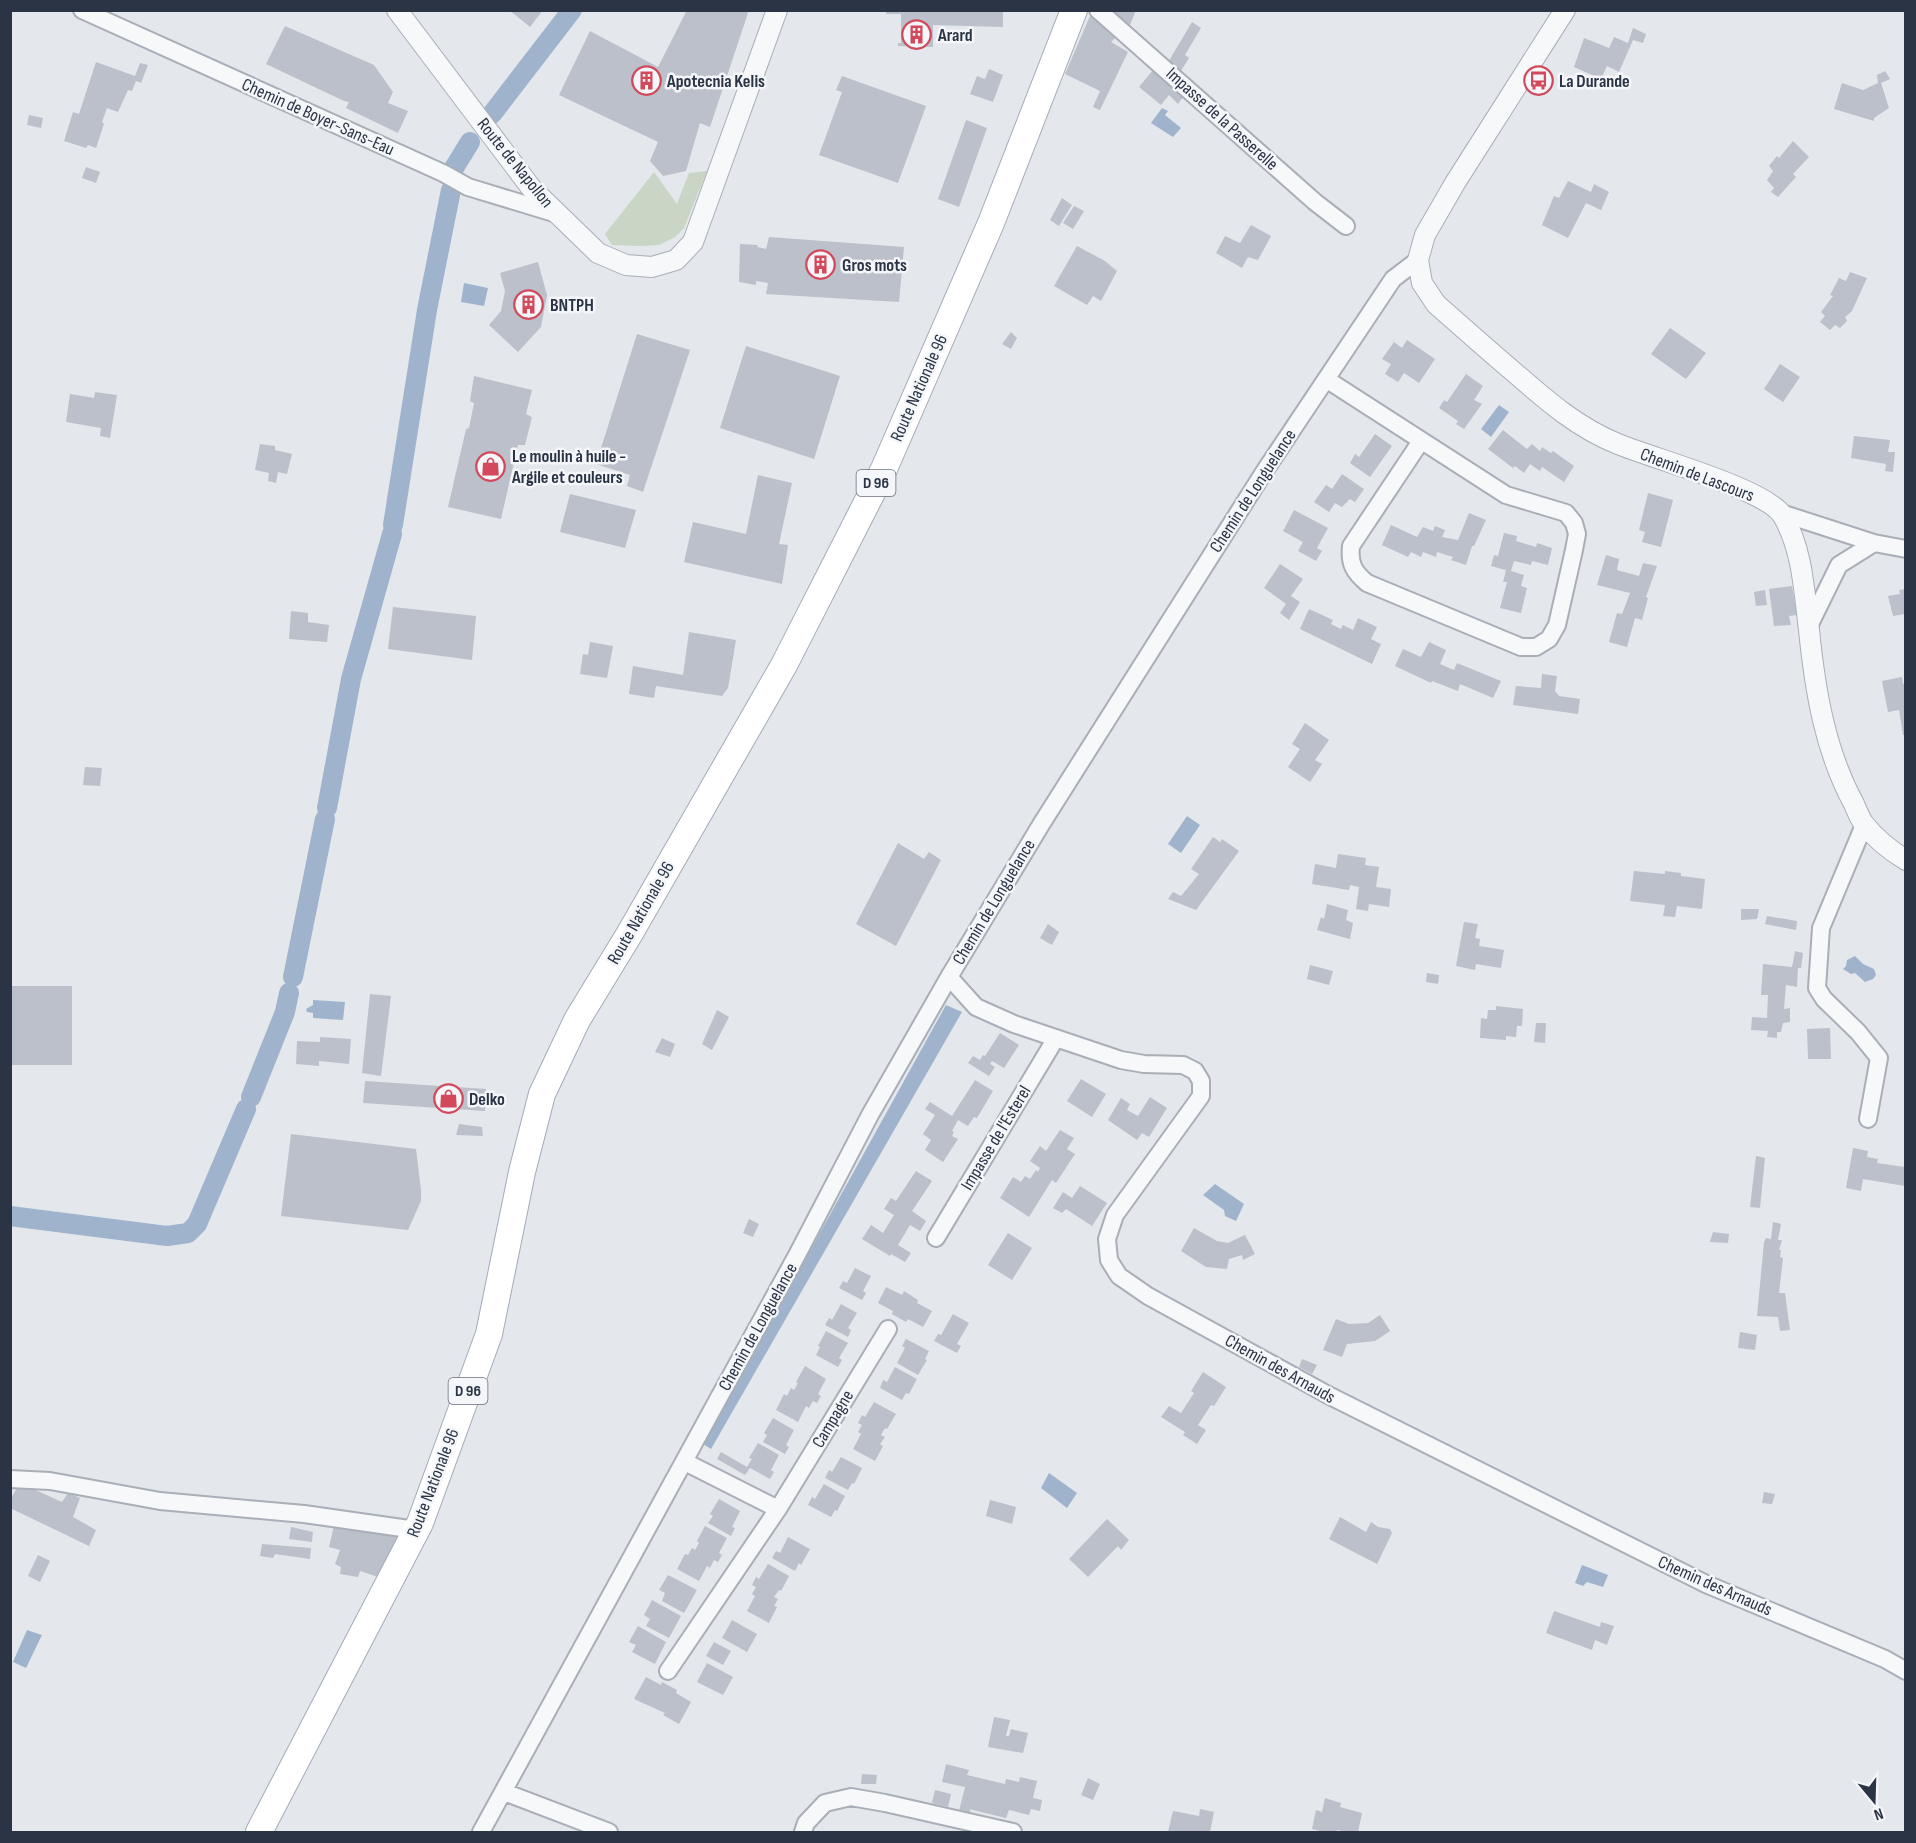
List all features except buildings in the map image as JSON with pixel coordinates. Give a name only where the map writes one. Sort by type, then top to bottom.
[{"type":"main road","name":"Route Nationale 96","points":[[259,1833],[416,1530],[489,1334],[522,1172],[542,1094],[577,1020],[630,933],[784,665],[884,469],[991,223],[1074,10]]},
{"type":"street","name":"Chemin de Boyer-Sans-Eau","points":[[82,10],[443,173],[468,187],[558,214]]},
{"type":"street","name":"Route de Napollon","points":[[397,10],[532,189],[598,253],[626,265],[652,267],[676,260],[693,242],[777,10]]},
{"type":"street","name":"Impasse de la Passerelle","points":[[1098,10],[1315,202],[1346,226]]},
{"type":"street","points":[[1418,260],[1425,235],[1455,183],[1565,10]]},
{"type":"street","name":"Chemin de Longuelance","points":[[481,1833],[685,1462],[870,1115],[949,976],[1264,472],[1393,279],[1418,260]]},
{"type":"street","name":"Chemin de Lascours","points":[[1418,260],[1422,283],[1436,304],[1560,412],[1588,430],[1617,444],[1737,486],[1781,513]]},
{"type":"street","points":[[1326,379],[1506,495],[1566,513],[1574,523],[1577,534],[1557,625],[1549,639],[1536,647],[1521,647],[1367,583],[1355,573],[1349,560],[1351,546],[1421,441]]},
{"type":"street","points":[[1781,513],[1824,529],[1905,549]]},
{"type":"street","points":[[1781,513],[1795,542],[1802,568],[1808,628],[1824,726],[1847,791],[1864,825],[1905,860]]},
{"type":"street","points":[[1808,628],[1839,565],[1874,543]]},
{"type":"street","points":[[1864,825],[1821,928],[1818,988],[1824,999],[1858,1032],[1879,1058],[1868,1119]]},
{"type":"street","name":"Chemin des Arnauds","points":[[949,976],[976,1007],[1014,1024],[1121,1060],[1144,1064],[1183,1065],[1195,1071],[1201,1081],[1201,1096],[1115,1215],[1107,1239],[1109,1260],[1119,1276],[1148,1296],[1350,1407],[1706,1584],[1885,1659],[1905,1671]]},
{"type":"street","name":"Impasse de l'Esterel","points":[[936,1238],[1056,1038]]},
{"type":"street","name":"Campagne","points":[[668,1671],[778,1509],[888,1329]]},
{"type":"street","points":[[685,1462],[778,1509]]},
{"type":"street","points":[[10,1479],[50,1481],[160,1501],[304,1514],[416,1530]]},
{"type":"street","points":[[504,1792],[609,1833]]},
{"type":"street","points":[[803,1833],[806,1822],[825,1803],[851,1797],[1013,1833]]},
{"type":"green space","points":[[707,171],[684,228],[675,237],[659,245],[612,245],[605,234],[654,172],[677,204],[689,173]]},
{"type":"water","points":[[1162,108],[1168,111],[1165,115],[1181,128],[1173,137],[1151,123]]},
{"type":"water","points":[[464,283],[488,288],[484,306],[461,302]]},
{"type":"water","points":[[1499,405],[1509,412],[1491,437],[1481,429]]},
{"type":"water","points":[[1187,816],[1200,825],[1181,853],[1168,844]]},
{"type":"water","points":[[1855,956],[1863,964],[1874,969],[1876,975],[1873,979],[1865,982],[1855,973],[1851,974],[1843,969],[1847,960]]},
{"type":"water","points":[[313,1000],[345,1002],[343,1020],[313,1018],[313,1013],[307,1012],[306,1009],[313,1005]]},
{"type":"water","points":[[946,1005],[962,1012],[711,1449],[703,1444]]},
{"type":"water","points":[[1215,1184],[1244,1204],[1236,1221],[1225,1216],[1224,1210],[1203,1195]]},
{"type":"water","points":[[1049,1473],[1077,1493],[1067,1508],[1041,1488]]},
{"type":"water","points":[[1582,1565],[1608,1575],[1603,1587],[1587,1582],[1583,1586],[1575,1583]]},
{"type":"water","points":[[27,1630],[42,1635],[26,1668],[13,1662]]},
{"type":"waterway","points":[[492,114],[572,10]]},
{"type":"waterway","points":[[454,168],[470,142]]},
{"type":"waterway","points":[[393,525],[427,310],[451,190]]},
{"type":"waterway","points":[[327,808],[351,679],[392,534]]},
{"type":"waterway","points":[[293,977],[325,819]]},
{"type":"waterway","points":[[251,1097],[285,1012],[289,993]]},
{"type":"waterway","points":[[10,1216],[167,1236],[188,1233],[197,1224],[246,1109]]},
{"type":"place","name":"Arard","points":[[917,35]]},
{"type":"place","name":"Apotecnia Kelis","points":[[646,81]]},
{"type":"place","name":"La Durande","points":[[1538,81]]},
{"type":"place","name":"Gros mots","points":[[821,265]]},
{"type":"place","name":"BNTPH","points":[[529,305]]},
{"type":"place","name":"Le moulin à huile - Argile et couleurs","points":[[491,466]]},
{"type":"place","name":"Delko","points":[[448,1099]]}]
